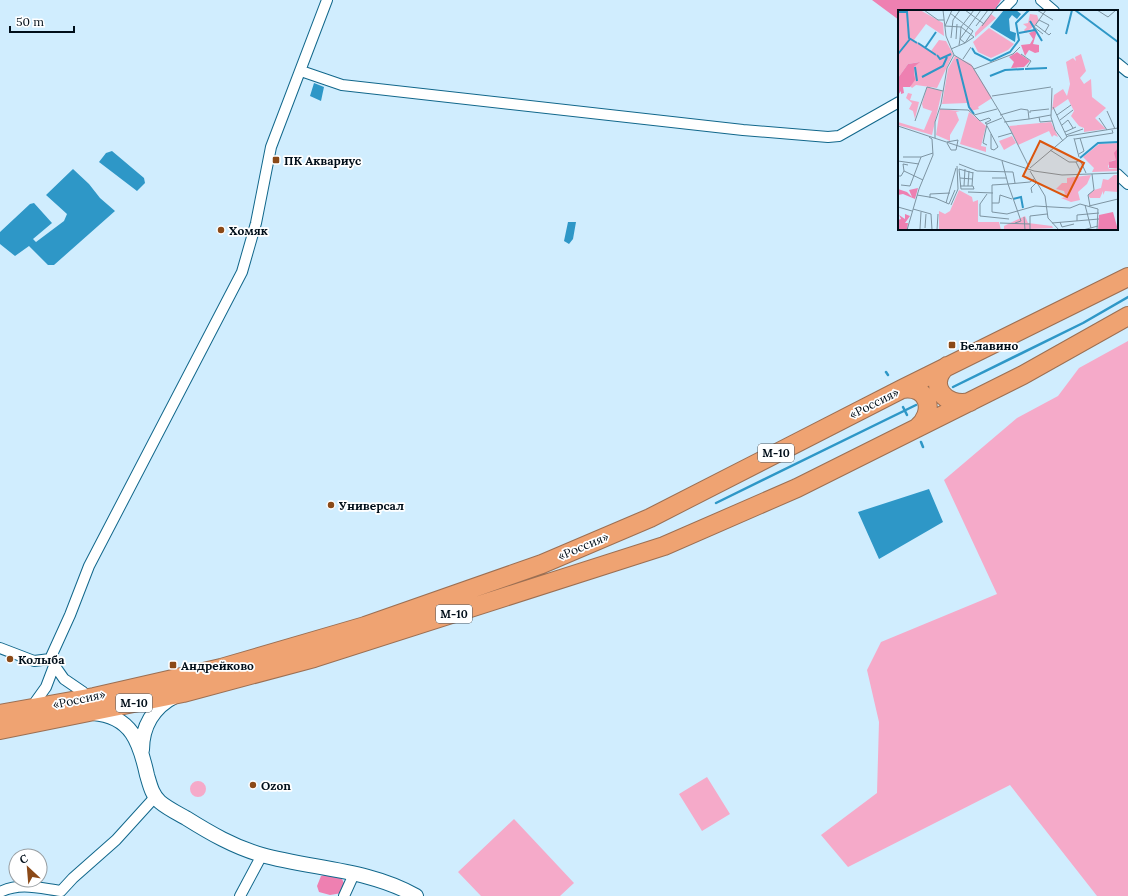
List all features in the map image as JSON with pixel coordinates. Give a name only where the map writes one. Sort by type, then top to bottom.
[{"type":"highway","name":"«Россия»","points":[[0,714],[94,697],[221,668],[387,618],[542,564],[650,518],[902,388],[1128,277]]},
{"type":"highway","name":"«Россия»","points":[[0,730],[183,693],[314,658],[664,546],[797,488],[1023,376],[1128,316]]},
{"type":"highway","points":[[947,366],[939,377],[939,387],[941,393],[948,401],[954,403],[970,402]]},
{"type":"highway","points":[[902,388],[918,391],[926,400],[928,410],[927,416],[924,422],[916,429]]},
{"type":"highway","points":[[0,708],[83,692],[219,661],[363,620],[387,618]]},
{"type":"street","points":[[36,701],[46,688],[52,663],[89,566],[242,272],[256,223],[271,147],[327,0]]},
{"type":"street","points":[[1002,10],[1012,0]]},
{"type":"street","points":[[1041,0],[1053,10]]},
{"type":"street","points":[[1118,64],[1128,72]]},
{"type":"street","points":[[300,71],[342,85],[742,130],[828,137],[839,136],[898,103]]},
{"type":"street","points":[[1118,175],[1128,184]]},
{"type":"street","points":[[0,648],[34,661],[52,663],[68,683],[83,692]]},
{"type":"street","points":[[142,751],[144,731],[153,713],[168,700],[183,693]]},
{"type":"street","points":[[84,714],[104,715],[121,722],[133,734],[142,751],[150,787],[155,797],[162,804],[223,841],[262,855],[354,874],[390,884],[416,896]]},
{"type":"street","points":[[0,892],[8,888],[30,885],[60,891],[116,840],[155,797]]},
{"type":"street","points":[[240,896],[262,855]]},
{"type":"street","points":[[344,896],[354,874]]},
{"type":"shaded area","points":[[872,0],[1001,0],[995,10],[898,10],[898,19]]},
{"type":"shaded area","points":[[1128,341],[1128,896],[1097,896],[1010,785],[848,867],[821,835],[877,793],[879,722],[867,670],[881,642],[997,594],[944,480],[1017,418],[1058,396],[1079,368]]},
{"type":"shaded area","points":[[707,777],[730,814],[702,831],[679,794]]},
{"type":"shaded area","points":[[198,781],[205,786],[206,789],[201,796],[198,797],[191,792],[190,789],[195,782]]},
{"type":"shaded area","points":[[514,819],[574,883],[560,896],[481,896],[458,872]]},
{"type":"shaded area","points":[[328,874],[340,875],[345,885],[342,893],[330,895],[319,892],[317,886],[321,876]]},
{"type":"water","points":[[314,83],[324,87],[321,101],[310,96]]},
{"type":"water","points":[[112,151],[144,178],[145,183],[137,191],[99,162],[106,153]]},
{"type":"water","points":[[73,169],[89,184],[100,198],[115,211],[54,265],[48,265],[29,246],[15,256],[0,244],[0,232],[30,204],[34,203],[52,223],[33,239],[36,242],[64,221],[67,214],[46,195]]},
{"type":"water","points":[[568,222],[576,222],[573,239],[569,244],[564,241]]},
{"type":"water","points":[[929,489],[943,522],[879,559],[858,512]]},
{"type":"waterway","points":[[953,387],[1083,323],[1128,297]]},
{"type":"waterway","points":[[716,503],[916,405]]},
{"type":"waterway","points":[[903,407],[907,415]]},
{"type":"waterway","points":[[921,442],[923,447]]},
{"type":"place","name":"ПК Аквариус","points":[[276,160]]},
{"type":"place","name":"Хомяк","points":[[221,230]]},
{"type":"place","name":"Белавино","points":[[952,345]]},
{"type":"place","name":"Универсал","points":[[331,505]]},
{"type":"place","name":"Колыба","points":[[10,659]]},
{"type":"place","name":"Андрейково","points":[[173,665]]},
{"type":"place","name":"Ozon","points":[[253,785]]}]
